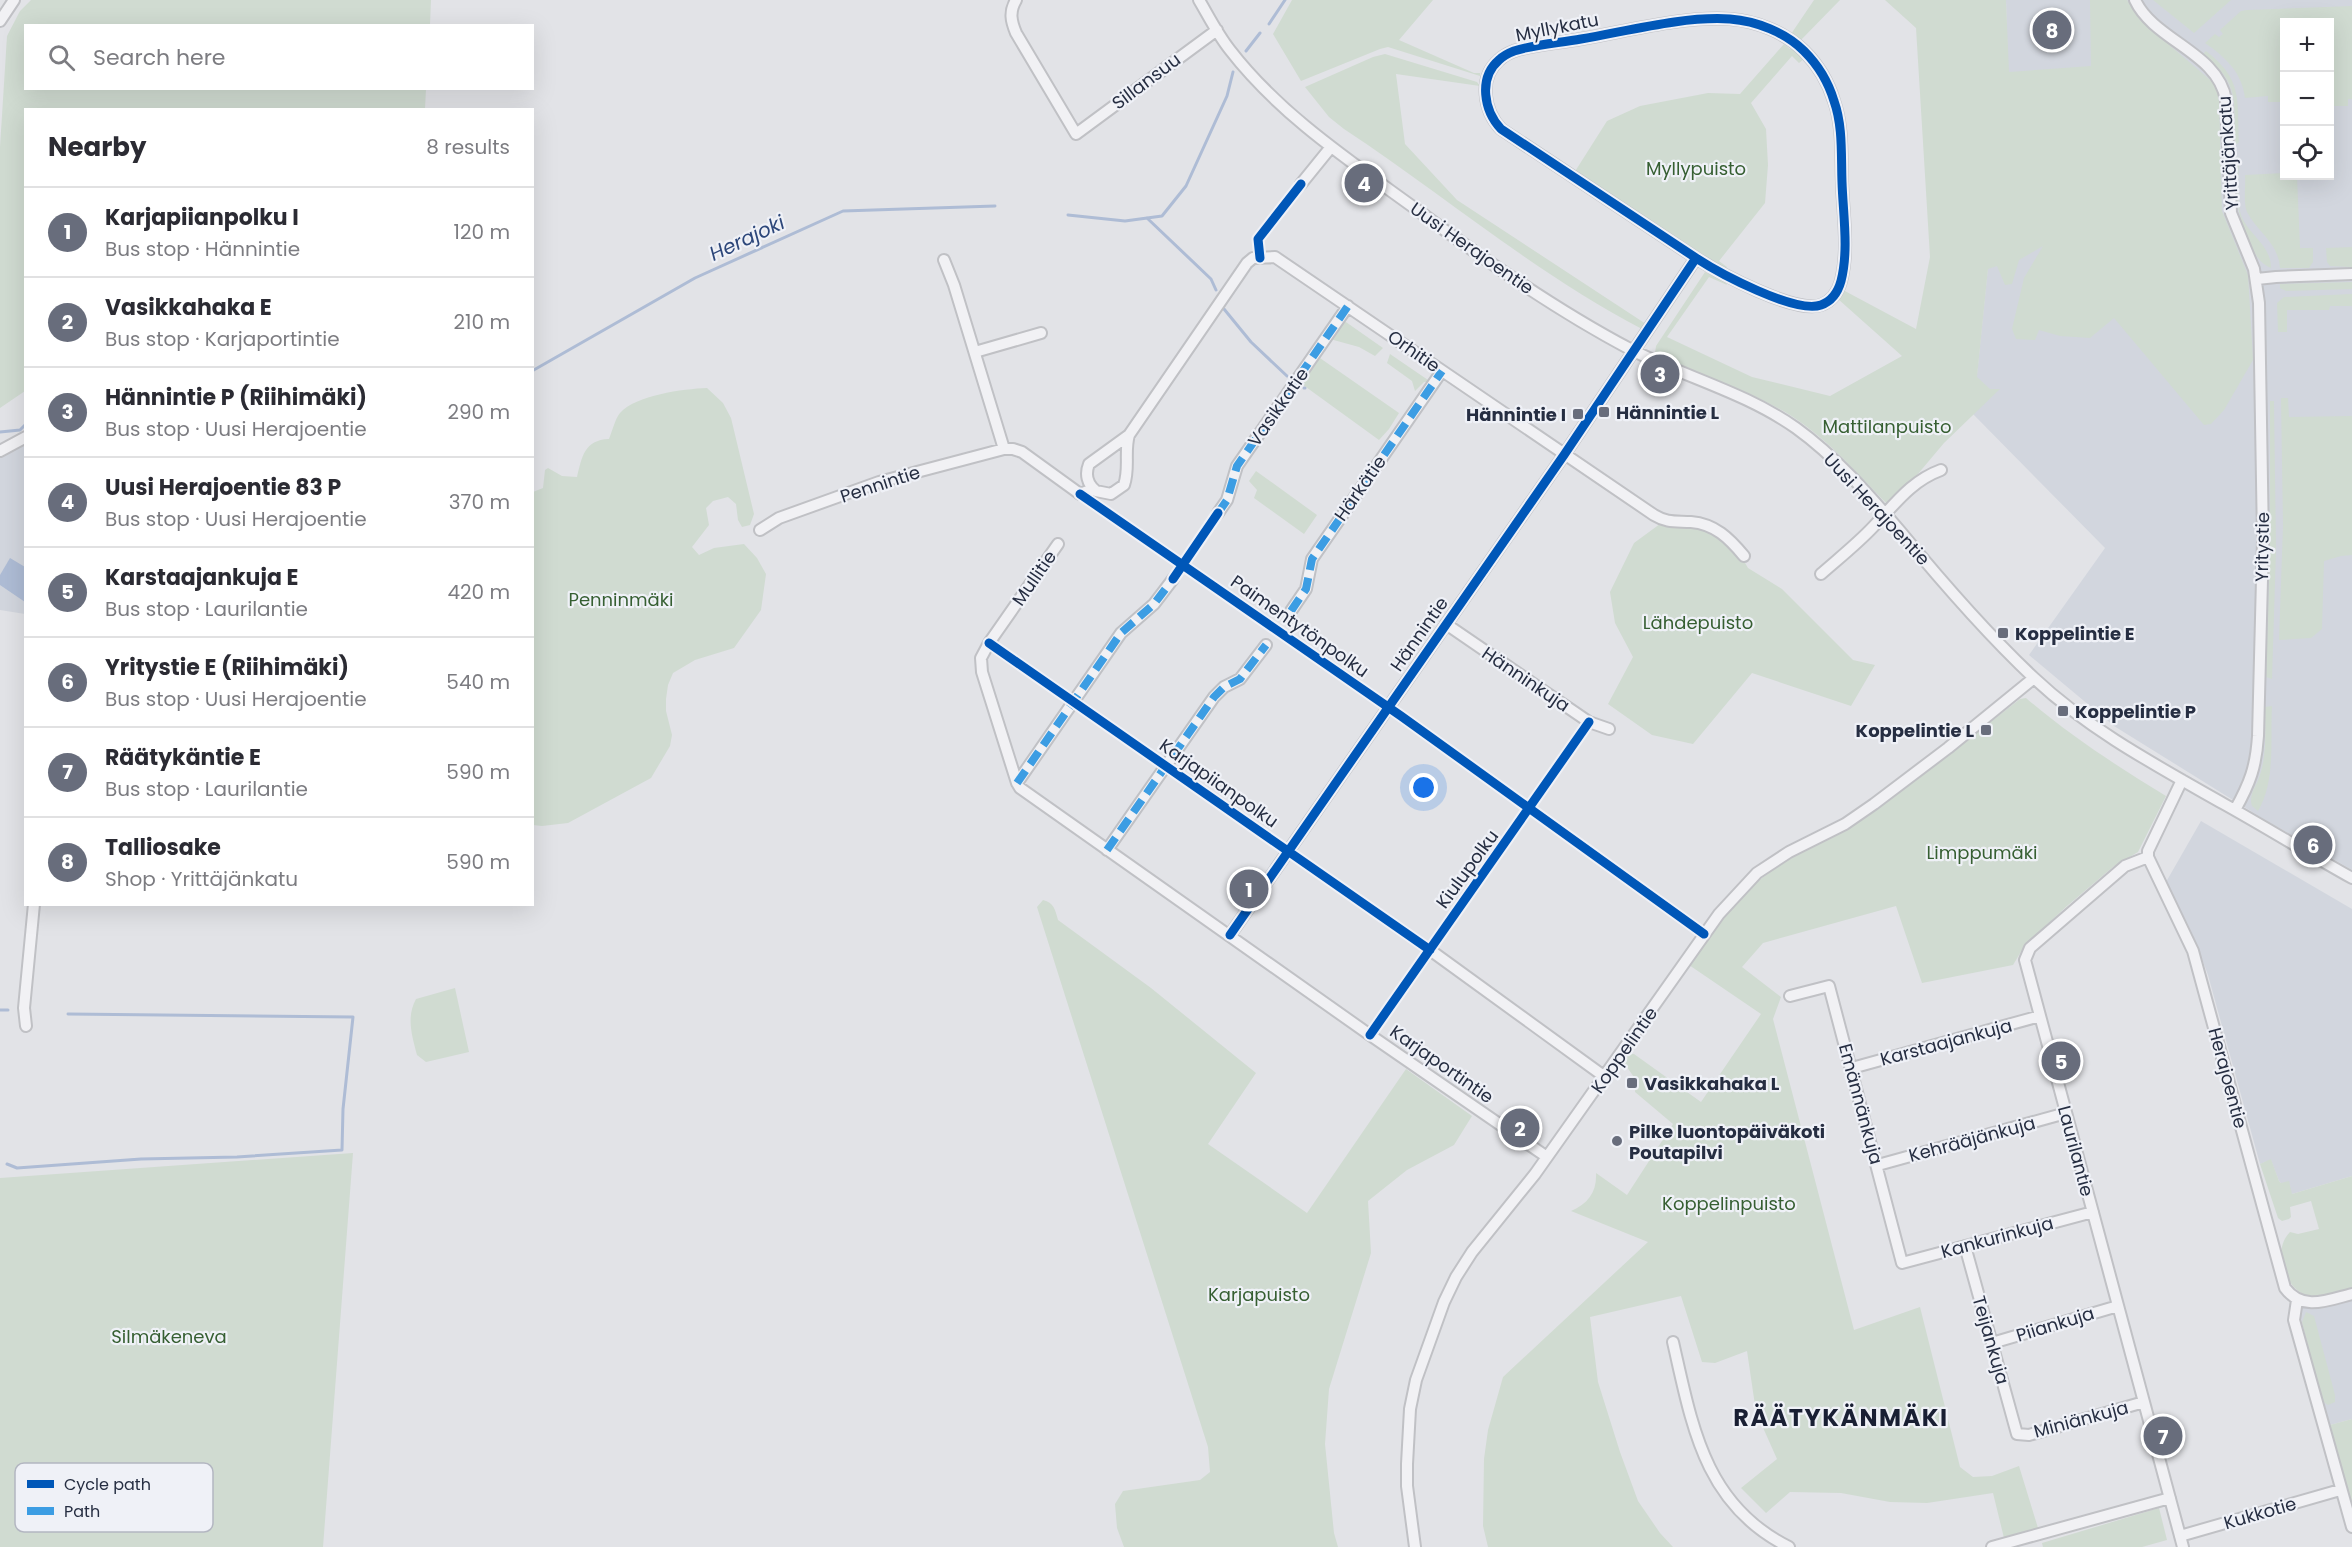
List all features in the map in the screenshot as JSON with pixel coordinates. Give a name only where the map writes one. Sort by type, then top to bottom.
[{"type":"street","points":[[0,21],[14,0]]},
{"type":"street","name":"Sillansuu","points":[[1016,0],[1011,7],[1012,24],[1076,134],[1217,30]]},
{"type":"street","name":"Uusi Herajoentie","points":[[1199,0],[1227,47],[1259,85],[1284,109],[1331,147],[1480,255],[1565,312],[1634,351],[1732,393],[1796,428],[1885,512],[1971,611],[2034,678],[2078,714],[2137,754],[2352,878]]},
{"type":"street","name":"Yrittäjänkatu","points":[[2135,0],[2151,20],[2209,67],[2222,82],[2226,100],[2231,213],[2257,279]]},
{"type":"street","name":"Myllykatu","points":[[1715,19],[1730,19],[1762,25],[1801,49],[1820,70],[1829,86],[1838,116],[1844,238],[1843,269],[1839,288],[1832,298],[1820,305],[1799,305],[1723,274],[1696,258],[1501,129],[1491,118],[1485,90],[1488,75],[1498,60],[1521,49],[1668,24],[1715,19]]},
{"type":"street","points":[[1301,184],[1331,147]]},
{"type":"street","name":"Orhitie","points":[[1129,435],[1089,464],[1086,475],[1093,489],[1099,493],[1111,494],[1124,485],[1126,446],[1129,435],[1239,271],[1253,258],[1268,256],[1282,260],[1654,515],[1664,521],[1698,523],[1716,528],[1731,539],[1744,556]]},
{"type":"street","points":[[1634,351],[1696,258]]},
{"type":"street","points":[[944,260],[954,285],[1004,449],[1022,452],[1080,494],[1093,489]]},
{"type":"street","points":[[2257,279],[2352,274]]},
{"type":"street","name":"Yritystie","points":[[2235,810],[2249,785],[2256,762],[2258,736],[2263,528],[2257,279]]},
{"type":"street","name":"Vasikkatie","points":[[1218,513],[1227,500],[1237,466],[1348,306]]},
{"type":"street","points":[[975,352],[1041,333]]},
{"type":"street","name":"Hännintie","points":[[1230,935],[1634,351]]},
{"type":"street","name":"Härkätie","points":[[1291,611],[1306,589],[1311,559],[1442,371]]},
{"type":"street","points":[[0,451],[24,438]]},
{"type":"street","name":"Pennintie","points":[[760,530],[778,518],[879,482],[1004,449]]},
{"type":"street","points":[[1821,574],[1873,527],[1914,483],[1941,470]]},
{"type":"street","name":"Mullitie","points":[[1017,783],[982,672],[981,658],[1058,544]]},
{"type":"street","points":[[1017,783],[1121,633],[1154,604],[1173,579]]},
{"type":"street","name":"Hänninkuja","points":[[1446,624],[1589,722],[1609,729]]},
{"type":"street","points":[[1107,850],[1214,697],[1224,687],[1240,679],[1266,645]]},
{"type":"street","name":"Koppelintie","points":[[1415,1547],[1407,1486],[1410,1409],[1425,1350],[1456,1277],[1472,1252],[1547,1157],[1714,921],[1757,873],[1789,852],[1845,824],[1874,804],[2034,678]]},
{"type":"street","points":[[2148,857],[2148,851],[2182,780]]},
{"type":"street","name":"Karjaportintie","points":[[1017,783],[1026,793],[1547,1157]]},
{"type":"street","name":"Laurilantie","points":[[2148,857],[2125,866],[2030,948],[2025,960],[2181,1541]]},
{"type":"street","name":"Herajoentie","points":[[2148,857],[2193,951],[2285,1288],[2297,1300]]},
{"type":"street","points":[[26,1026],[24,1008],[34,906]]},
{"type":"street","points":[[1430,950],[1605,1077]]},
{"type":"street","name":"Emännänkuja","points":[[1790,996],[1829,986],[1902,1263]]},
{"type":"street","name":"Karstaajankuja","points":[[1852,1068],[2040,1016]]},
{"type":"street","name":"Kehrääjänkuja","points":[[1878,1165],[2066,1113]]},
{"type":"street","name":"Kankurinkuja","points":[[1902,1263],[2093,1212]]},
{"type":"street","name":"Teijankuja","points":[[1965,1246],[2017,1434]]},
{"type":"street","points":[[2352,1294],[2312,1303],[2297,1300],[2294,1320],[2352,1527]]},
{"type":"street","name":"Piiankuja","points":[[1992,1343],[2118,1306]]},
{"type":"street","points":[[1673,1342],[1694,1432],[1714,1476],[1730,1499],[1748,1518],[1766,1533],[1790,1547]]},
{"type":"street","name":"Miniänkuja","points":[[2017,1434],[2029,1435],[2144,1402]]},
{"type":"street","name":"Kukkotie","points":[[2181,1541],[2340,1490]]},
{"type":"street","points":[[1992,1547],[2170,1498]]},
{"type":"shaded area","points":[[2006,0],[2352,0],[2352,870],[2262,818],[2114,726],[2029,655],[2105,548],[1973,414],[2008,72]]},
{"type":"shaded area","points":[[24,446],[24,614],[0,610],[0,458]]},
{"type":"shaded area","points":[[2201,821],[2352,909],[2352,1176],[2292,1194],[2279,1181],[2271,1160],[2260,1164],[2208,975],[2193,935],[2166,882]]},
{"type":"shaded area","points":[[2352,1289],[2352,1419],[2330,1425],[2296,1300]]},
{"type":"green space","points":[[31,0],[431,0],[430,24],[24,24],[24,90],[426,90],[425,108],[24,108],[24,392],[0,408],[0,147],[7,36],[20,11]]},
{"type":"green space","points":[[1292,0],[1433,0],[1399,40],[1474,73],[1480,73],[1480,76],[1388,47],[1301,81],[1273,34]]},
{"type":"green space","points":[[1814,0],[1840,0],[1800,41],[1791,34]]},
{"type":"green space","name":"Mattilanpuisto","points":[[1885,0],[2006,0],[2009,72],[2091,66],[2090,0],[2127,0],[2140,20],[2215,84],[2219,96],[2222,211],[2248,275],[2253,360],[2224,410],[2211,424],[2204,425],[2114,318],[2090,338],[2060,336],[2039,330],[2035,340],[2016,339],[2012,329],[2024,278],[2043,246],[2019,260],[2012,284],[2005,285],[1997,266],[1988,269],[1977,377],[1990,389],[2000,389],[1944,443],[1912,481],[1887,504],[1839,454],[1799,421],[1753,396],[1655,353],[1656,346],[1705,272],[1725,281],[1727,285],[1709,277],[1667,337],[1752,377],[1830,396],[1902,356],[1838,299],[1843,290],[1916,329],[1930,257],[1916,28]]},
{"type":"green space","points":[[2153,0],[2231,0],[2194,33]]},
{"type":"green space","points":[[2352,6],[2352,99],[2348,99],[2348,106],[2334,106],[2334,18],[2280,18],[2280,102],[2268,102],[2268,96],[2245,98],[2240,80],[2231,66],[2205,43],[2215,34],[2219,37],[2223,34],[2220,30],[2241,11]]},
{"type":"green space","name":"Myllypuisto","points":[[1784,44],[1790,49],[1794,47],[1805,58],[1799,63],[1792,56],[1751,103],[1766,129],[1768,165],[1765,203],[1719,261],[1727,267],[1725,270],[1574,173],[1607,121],[1640,106],[1708,93],[1740,94]]},
{"type":"green space","points":[[2206,51],[2226,71],[2236,91],[2239,142],[2237,144],[2235,144],[2234,104],[2229,84],[2215,65],[2203,54]]},
{"type":"green space","points":[[1385,54],[1477,82],[1480,86],[1396,74],[1405,144],[1457,200],[1646,324],[1642,329],[1527,259],[1344,129],[1329,117],[1305,87],[1373,57]]},
{"type":"green space","points":[[2239,157],[2238,194],[2241,215],[2267,252],[2271,268],[2260,261],[2241,220],[2237,201],[2235,158]]},
{"type":"green space","points":[[2280,173],[2280,180],[2297,180],[2300,248],[2313,248],[2313,262],[2309,268],[2280,268],[2272,244],[2247,212],[2245,175]]},
{"type":"green space","points":[[2352,247],[2352,267],[2330,266],[2327,262],[2326,248]]},
{"type":"green space","points":[[2352,282],[2352,289],[2286,291],[2280,288],[2280,284]]},
{"type":"green space","points":[[2352,294],[2352,306],[2330,306],[2329,310],[2287,310],[2287,332],[2278,332],[2277,303],[2284,297]]},
{"type":"green space","points":[[1343,320],[1383,348],[1375,356],[1359,347],[1330,339]]},
{"type":"green space","points":[[1390,354],[1428,380],[1427,382],[1415,391],[1412,381],[1387,363]]},
{"type":"green space","points":[[1317,356],[1399,413],[1379,440],[1299,382]]},
{"type":"green space","name":"Penninmäki","points":[[707,388],[723,403],[731,418],[754,514],[750,525],[742,527],[738,520],[736,504],[728,497],[713,501],[706,508],[709,525],[692,547],[699,555],[714,548],[744,544],[757,558],[766,574],[761,610],[734,648],[695,660],[673,673],[666,699],[666,711],[672,735],[670,746],[651,778],[568,823],[534,825],[534,492],[543,488],[545,470],[548,468],[562,476],[577,477],[589,446],[609,439],[618,416],[627,407],[648,397]]},
{"type":"green space","points":[[2281,398],[2288,398],[2289,417],[2352,416],[2352,555],[2324,561],[2322,629],[2311,638],[2279,640],[2283,526]]},
{"type":"green space","points":[[2270,401],[2274,401],[2276,550],[2272,679],[2266,677],[2270,549]]},
{"type":"green space","points":[[1256,471],[1317,515],[1304,534],[1254,498],[1257,490],[1249,481]]},
{"type":"green space","name":"Lähdepuisto","points":[[1664,521],[1692,522],[1731,539],[1748,568],[1782,589],[1853,660],[1875,665],[1851,706],[1752,673],[1693,744],[1652,735],[1608,704],[1633,657],[1615,623],[1610,592],[1634,543]]},
{"type":"green space","name":"Koppelinpuisto","points":[[2026,698],[2094,750],[2166,796],[2138,852],[2113,867],[2067,906],[2025,945],[2013,965],[1922,983],[1896,906],[1763,943],[1742,967],[1781,997],[1773,1019],[1854,1330],[1920,1307],[1960,1467],[1973,1477],[1992,1476],[2019,1466],[2038,1528],[2004,1538],[1993,1493],[1927,1503],[1890,1502],[1841,1493],[1790,1492],[1766,1513],[1741,1488],[1777,1459],[1756,1412],[1747,1351],[1715,1363],[1702,1362],[1681,1296],[1590,1317],[1598,1382],[1620,1452],[1638,1501],[1660,1533],[1673,1547],[1488,1547],[1483,1526],[1484,1459],[1488,1430],[1503,1377],[1648,1242],[1571,1211],[1587,1201],[1593,1192],[1596,1173],[1627,1195],[1673,1124],[1635,1092],[1636,1080],[1622,1060],[1628,1053],[1634,1054],[1701,1102],[1761,1014],[1689,965],[1733,905],[1750,887],[1781,864],[1886,803],[2020,699]]},
{"type":"green space","points":[[2272,706],[2270,773],[2268,787],[2258,811],[2252,806],[2251,798],[2264,759],[2265,707]]},
{"type":"green space","name":"Karjapuisto","points":[[1043,900],[1054,907],[1058,920],[1151,988],[1256,1073],[1208,1144],[1307,1213],[1406,1069],[1472,1116],[1454,1145],[1407,1170],[1368,1201],[1371,1253],[1329,1389],[1325,1444],[1334,1533],[1338,1547],[1124,1547],[1117,1528],[1115,1504],[1123,1491],[1200,1480],[1210,1472],[1208,1447],[1037,907]]},
{"type":"green space","points":[[455,988],[469,1052],[426,1062],[417,1055],[413,1041],[411,1013],[413,1006],[416,999]]},
{"type":"green space","name":"Silmäkeneva","points":[[353,1153],[323,1547],[0,1547],[0,1178]]},
{"type":"green space","points":[[2271,1159],[2279,1181],[2281,1183],[2289,1181],[2292,1194],[2352,1176],[2352,1289],[2315,1298],[2301,1293],[2288,1278],[2281,1259],[2284,1240],[2290,1232],[2298,1234],[2319,1229],[2311,1201],[2290,1207],[2291,1217],[2289,1219],[2282,1221],[2278,1218],[2260,1164]]},
{"type":"green space","points":[[2306,1312],[2314,1316],[2335,1395],[2335,1402],[2328,1405],[2322,1401],[2302,1322]]},
{"type":"green space","points":[[2352,1419],[2352,1506],[2330,1425]]},
{"type":"green space","points":[[2159,1508],[2167,1540],[2142,1547],[2043,1547],[2042,1543]]},
{"type":"water","points":[[10,558],[24,566],[24,601],[0,585],[0,575]]},
{"type":"waterway","name":"Herajoki","points":[[1269,24],[1285,0]]},
{"type":"waterway","name":"Herajoki","points":[[1246,51],[1260,33]]},
{"type":"waterway","name":"Herajoki","points":[[1068,215],[1125,221],[1162,216],[1186,186],[1227,96],[1233,72]]},
{"type":"waterway","name":"Herajoki","points":[[534,370],[695,278],[843,211],[995,206]]},
{"type":"waterway","points":[[1147,218],[1211,279],[1216,290]]},
{"type":"waterway","points":[[1224,309],[1251,342],[1287,376]]},
{"type":"waterway","name":"Herajoki","points":[[0,432],[20,430],[24,426]]},
{"type":"waterway","points":[[0,1010],[8,1010]]},
{"type":"waterway","points":[[7,1164],[17,1168],[141,1159],[237,1157],[342,1150],[343,1109],[353,1017],[68,1014]]},
{"type":"marked path","points":[[1218,513],[1227,500],[1237,466],[1348,306]]},
{"type":"marked path","points":[[1291,611],[1306,589],[1312,559],[1442,371]]},
{"type":"marked path","points":[[1017,783],[1121,633],[1154,604],[1173,579]]},
{"type":"marked path","points":[[1107,850],[1214,697],[1224,687],[1240,679],[1266,645]]},
{"type":"cycle path","points":[[1230,935],[1564,455],[1696,258],[1757,290],[1794,304],[1821,305],[1831,299],[1841,281],[1845,257],[1845,232],[1839,120],[1826,80],[1804,51],[1788,38],[1760,25],[1740,20],[1694,20],[1530,47],[1504,56],[1492,67],[1486,85],[1487,104],[1495,122],[1501,129],[1696,258]]},
{"type":"cycle path","points":[[1260,258],[1258,239],[1301,184]]},
{"type":"cycle path","name":"Paimentytönpolku","points":[[1080,494],[1401,716],[1704,934]]},
{"type":"cycle path","points":[[1173,579],[1218,513]]},
{"type":"cycle path","name":"Karjapiianpolku","points":[[989,643],[1430,950]]},
{"type":"cycle path","name":"Kiulupolku","points":[[1370,1035],[1589,722]]},
{"type":"place","name":"Talliosake","points":[[2052,30]]},
{"type":"place","name":"Uusi Herajoentie 83 P","points":[[1364,183]]},
{"type":"place","name":"Hännintie P (Riihimäki)","points":[[1660,374]]},
{"type":"place","name":"Hännintie L","points":[[1604,412]]},
{"type":"place","name":"Hännintie I","points":[[1578,414]]},
{"type":"place","name":"Koppelintie E","points":[[2003,633]]},
{"type":"place","name":"Koppelintie P","points":[[2063,711]]},
{"type":"place","name":"Koppelintie L","points":[[1986,730]]},
{"type":"place","name":"Yritystie E (Riihimäki)","points":[[2313,845]]},
{"type":"place","name":"Karjapiianpolku I","points":[[1249,889]]},
{"type":"place","name":"Karstaajankuja E","points":[[2061,1061]]},
{"type":"place","name":"Vasikkahaka L","points":[[1632,1083]]},
{"type":"place","name":"Vasikkahaka E","points":[[1520,1128]]},
{"type":"place","name":"Pilke luontopäiväkoti Poutapilvi","points":[[1617,1141]]},
{"type":"place","name":"Räätykäntie E","points":[[2163,1436]]},
{"type":"district","name":"RÄÄTYKÄNMÄKI","points":[[1841,1417]]},
{"type":"park label","name":"Limppumäki","points":[[1982,852]]}]
